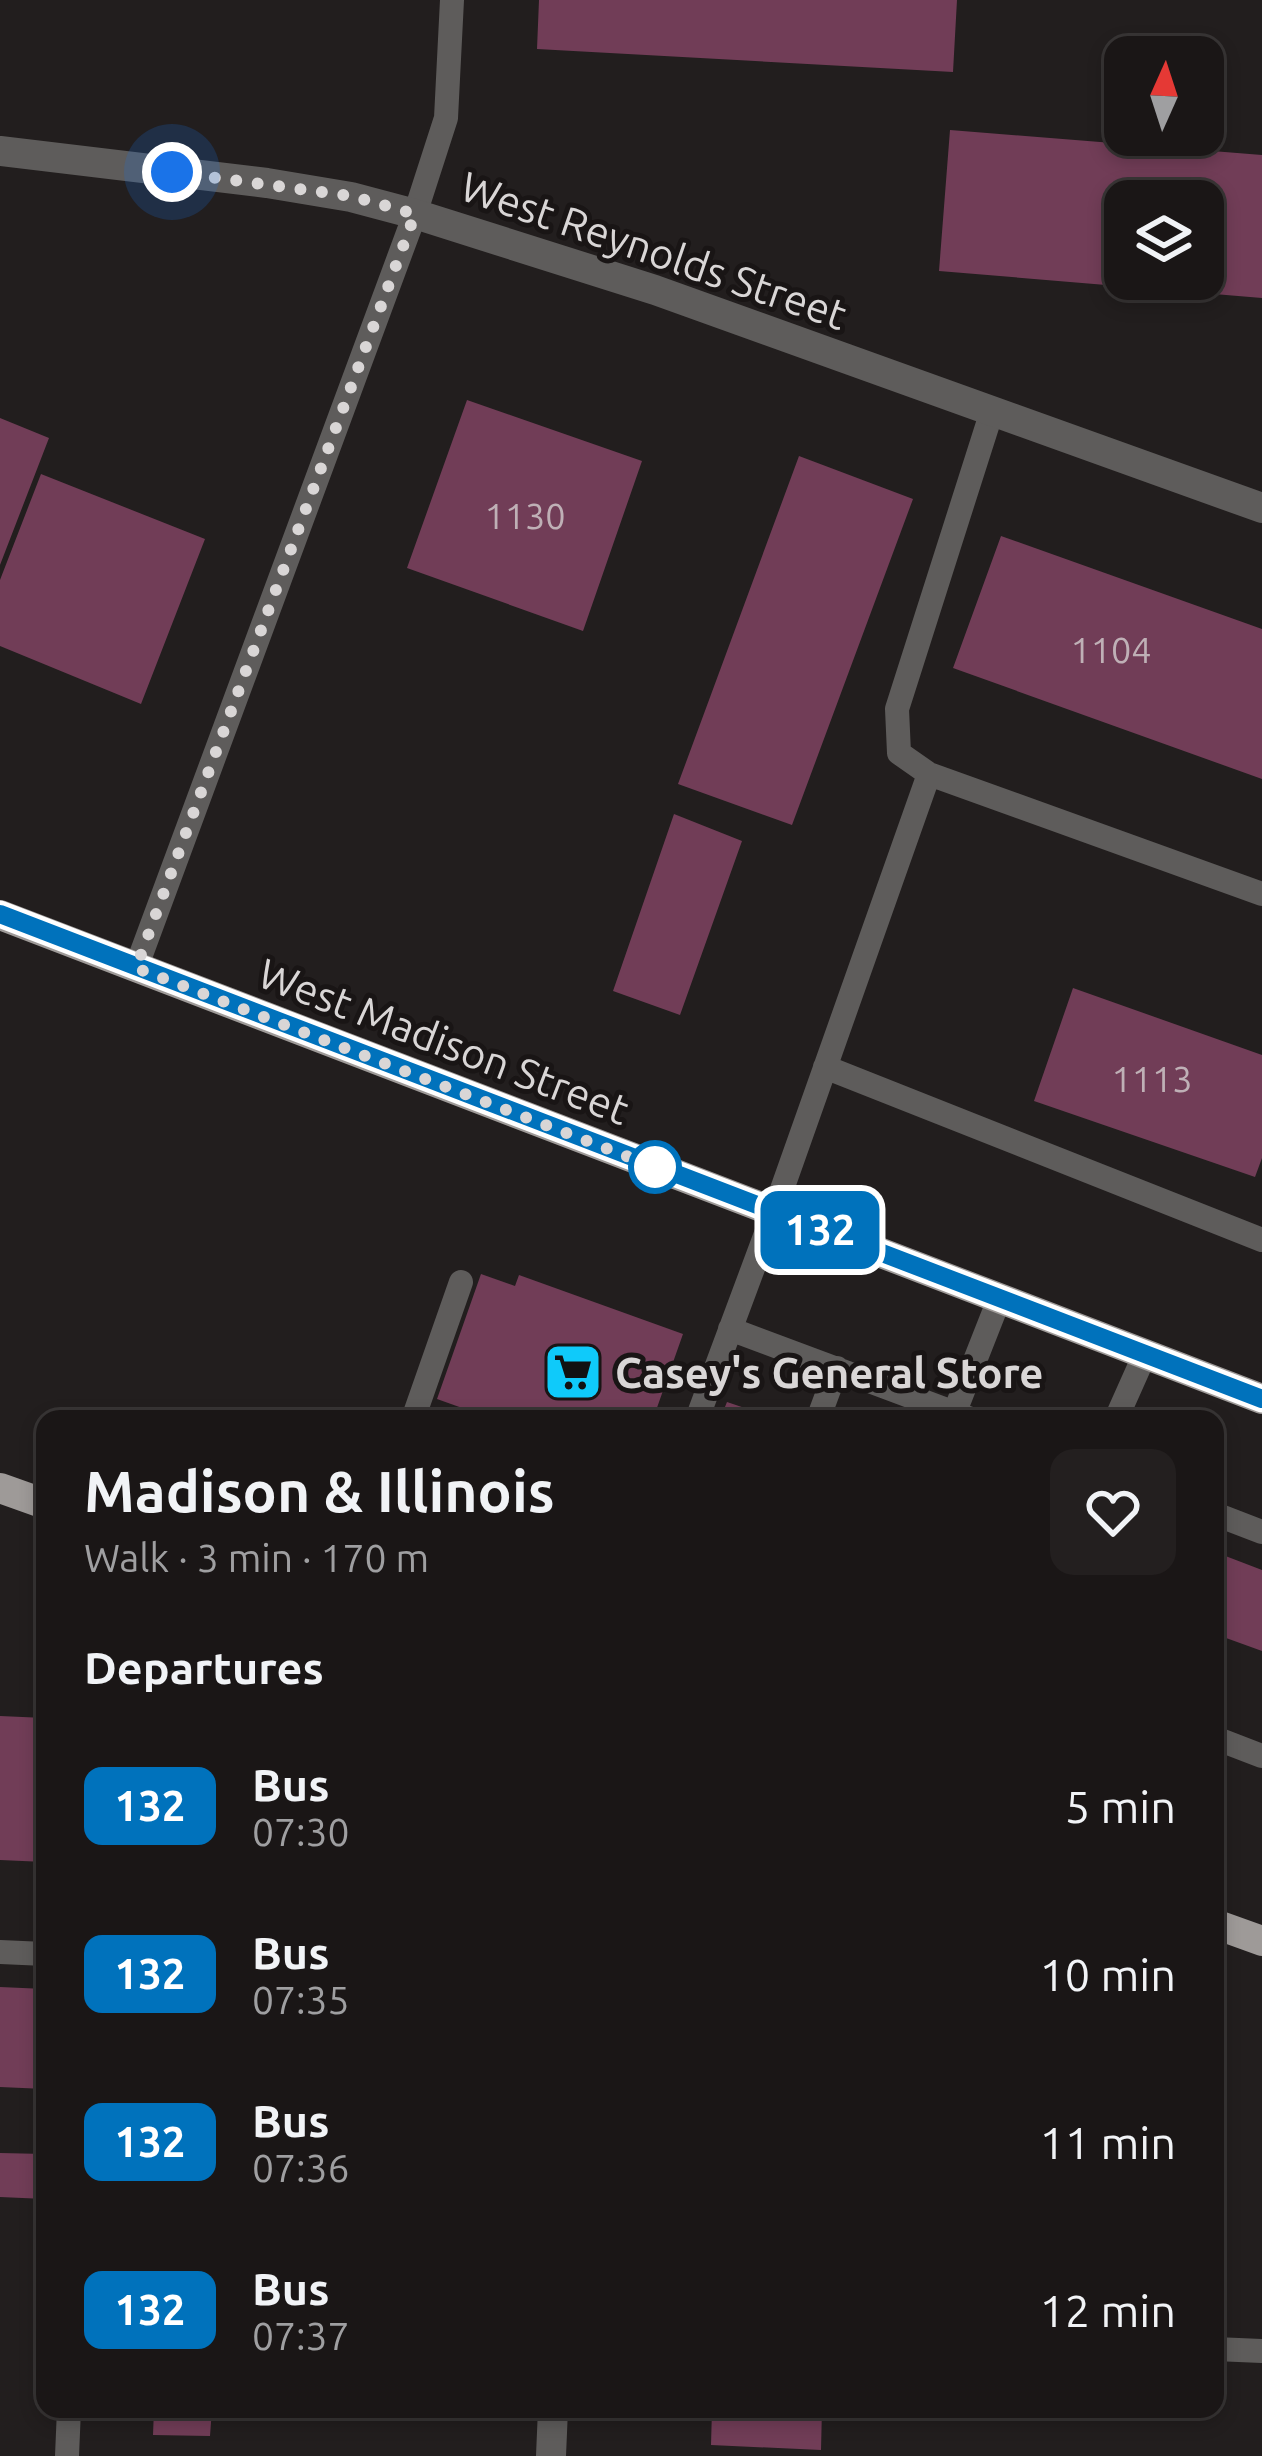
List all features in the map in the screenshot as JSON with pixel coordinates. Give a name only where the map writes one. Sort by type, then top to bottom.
[{"type":"main road","name":"West Madison Street","points":[[0,914],[1262,1399]]},
{"type":"main road","points":[[0,938],[78,946]]},
{"type":"main road","points":[[0,1488],[36,1501]]},
{"type":"main road","points":[[1224,1927],[1262,1941]]},
{"type":"street","name":"West Reynolds Street","points":[[0,151],[267,183],[351,196],[415,214],[655,290],[1262,508]]},
{"type":"street","points":[[551,2456],[553,2418]]},
{"type":"lane","points":[[136,968],[415,214],[446,118],[452,0]]},
{"type":"lane","points":[[992,411],[897,709],[899,753],[928,774],[1262,894]]},
{"type":"lane","points":[[700,1410],[928,774]]},
{"type":"lane","points":[[825,1067],[1262,1240]]},
{"type":"lane","points":[[416,1410],[461,1282]]},
{"type":"lane","points":[[962,1410],[1000,1297]]},
{"type":"lane","points":[[730,1329],[942,1410]]},
{"type":"lane","points":[[1120,1410],[1145,1354]]},
{"type":"lane","points":[[821,1410],[837,1368]]},
{"type":"lane","points":[[1224,1517],[1262,1532]]},
{"type":"lane","points":[[1224,1741],[1262,1756]]},
{"type":"lane","points":[[0,1952],[36,1954]]},
{"type":"lane","points":[[1224,2349],[1262,2351]]},
{"type":"lane","points":[[67,2456],[69,2418]]},
{"type":"building","points":[[539,0],[957,0],[953,72],[537,49]]},
{"type":"building","points":[[950,130],[1104,142],[1104,156],[1262,155],[1262,298],[1224,295],[1224,180],[1104,180],[1104,285],[939,271]]},
{"type":"building","points":[[467,400],[642,461],[583,631],[407,568]]},
{"type":"building","points":[[0,418],[49,438],[0,565]]},
{"type":"building","points":[[799,456],[913,499],[792,825],[678,784]]},
{"type":"building","points":[[41,474],[205,539],[141,704],[0,646],[0,580]]},
{"type":"building","points":[[1001,536],[1262,629],[1262,779],[953,668]]},
{"type":"building","points":[[674,814],[742,841],[680,1015],[613,991]]},
{"type":"building","points":[[1073,988],[1262,1055],[1262,1158],[1255,1177],[1034,1101]]},
{"type":"building","points":[[481,1274],[515,1286],[519,1275],[683,1334],[656,1410],[468,1410],[437,1399]]},
{"type":"building","points":[[727,1402],[750,1410],[724,1410]]},
{"type":"building","points":[[1224,1555],[1262,1570],[1262,1651],[1224,1637]]},
{"type":"building","points":[[0,1716],[36,1718],[36,1862],[0,1860]]},
{"type":"building","points":[[0,1987],[36,1989],[36,2089],[0,2087]]},
{"type":"building","points":[[0,2153],[36,2154],[36,2199],[0,2197]]},
{"type":"building","points":[[154,2418],[211,2418],[210,2436],[153,2435]]},
{"type":"building","points":[[712,2418],[822,2418],[821,2450],[711,2445]]},
{"type":"bus line","name":"132","points":[[0,914],[1262,1399]]},
{"type":"place","name":"Casey's General Store","points":[[573,1372]]},
{"type":"route","points":[[172,172],[351,196],[415,214],[136,968],[655,1167]]}]
